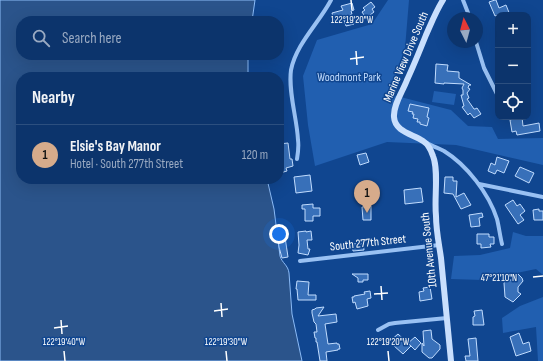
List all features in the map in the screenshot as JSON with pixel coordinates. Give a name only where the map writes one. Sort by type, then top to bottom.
[{"type":"main road","name":"Marine View Drive South","points":[[423,141],[401,130],[395,122],[394,115],[396,105],[430,26],[443,0]]},
{"type":"main road","name":"10th Avenue South","points":[[423,141],[431,151],[435,165],[435,207],[451,361]]},
{"type":"street","points":[[297,159],[299,141],[291,89],[291,70],[298,51],[319,20],[330,0]]},
{"type":"street","points":[[463,0],[468,12]]},
{"type":"street","points":[[478,48],[484,68],[495,90]]},
{"type":"street","name":"Marine View Drive South","points":[[423,141],[445,152],[466,170],[478,184],[493,210],[497,220],[502,244]]},
{"type":"street","points":[[478,184],[543,196]]},
{"type":"street","name":"South 277th Street","points":[[300,261],[439,245]]},
{"type":"street","points":[[378,330],[389,324],[447,318]]},
{"type":"green space","name":"Woodmont Park","points":[[388,0],[409,0],[405,48],[389,94],[451,110],[468,126],[492,127],[498,139],[543,138],[543,165],[456,145],[387,142],[315,166],[308,125],[303,76],[317,40],[372,24]]},
{"type":"green space","points":[[434,91],[456,94],[454,105],[432,102]]},
{"type":"green space","points":[[513,232],[526,236],[543,236],[543,275],[536,269],[482,280],[451,279],[454,256],[480,255],[510,248]]},
{"type":"green space","points":[[543,297],[543,361],[538,361],[536,327],[503,333],[502,318],[520,306]]},
{"type":"shaded area","points":[[0,0],[255,0],[253,16],[16,16],[16,60],[248,60],[248,72],[16,72],[16,184],[268,184],[274,209],[280,256],[289,273],[292,314],[302,361],[0,361]]},
{"type":"building","points":[[496,0],[499,8],[506,5],[509,12],[495,12],[495,16],[489,2]]},
{"type":"building","points":[[371,2],[375,7],[372,9],[374,12],[366,18],[362,12],[365,10],[363,8]]},
{"type":"building","points":[[352,3],[354,10],[351,11],[352,14],[350,15],[354,24],[346,26],[343,17],[334,20],[332,13],[343,10],[341,6]]},
{"type":"building","points":[[436,64],[448,65],[447,71],[459,72],[459,78],[471,85],[469,85],[468,88],[470,89],[467,93],[469,98],[467,99],[474,109],[477,108],[481,114],[474,118],[470,113],[468,115],[462,107],[464,106],[461,95],[463,95],[462,88],[464,84],[435,83]]},
{"type":"building","points":[[410,104],[429,108],[427,126],[420,124],[420,122],[417,122],[418,119],[413,118],[413,112],[408,111]]},
{"type":"building","points":[[510,120],[522,120],[523,126],[539,123],[540,131],[517,135],[516,131],[512,132]]},
{"type":"building","points":[[284,143],[288,143],[290,159],[292,159],[293,166],[286,168],[287,171],[284,172]]},
{"type":"building","points":[[366,153],[369,162],[360,165],[357,155]]},
{"type":"building","points":[[497,157],[509,161],[504,173],[497,170],[495,174],[488,171],[491,163],[495,165]]},
{"type":"building","points":[[520,167],[534,173],[529,183],[515,176]]},
{"type":"building","points":[[310,175],[312,191],[296,193],[294,177]]},
{"type":"building","points":[[445,177],[453,177],[453,181],[457,181],[456,197],[464,193],[471,205],[461,209],[453,194],[444,193]]},
{"type":"building","points":[[421,188],[423,202],[405,204],[404,190]]},
{"type":"building","points":[[513,200],[517,206],[520,204],[525,211],[520,215],[524,220],[518,224],[505,205]]},
{"type":"building","points":[[313,204],[313,208],[320,208],[320,216],[313,216],[313,221],[305,221],[305,209],[302,209],[302,205]]},
{"type":"building","points":[[371,206],[371,220],[363,220],[362,207]]},
{"type":"building","points":[[539,209],[539,211],[543,211],[543,220],[534,220],[533,210]]},
{"type":"building","points":[[482,213],[483,217],[479,218],[480,226],[471,227],[469,215]]},
{"type":"building","points":[[311,231],[312,240],[307,240],[308,249],[310,249],[308,255],[298,253],[298,232]]},
{"type":"building","points":[[477,234],[489,234],[489,237],[494,237],[494,244],[490,244],[491,247],[481,248],[481,244],[477,244]]},
{"type":"building","points":[[285,237],[288,257],[282,258],[278,240]]},
{"type":"building","points":[[363,243],[364,250],[353,251],[352,244]]},
{"type":"building","points":[[352,274],[368,274],[368,280],[358,282],[358,278]]},
{"type":"building","points":[[518,274],[523,281],[518,287],[518,292],[521,294],[513,302],[505,297],[504,283],[506,280],[513,280]]},
{"type":"building","points":[[297,281],[309,282],[308,295],[316,295],[316,300],[298,300],[296,289]]},
{"type":"building","points":[[430,287],[432,299],[420,301],[419,292],[424,291],[423,288]]},
{"type":"building","points":[[370,291],[371,298],[367,299],[368,306],[357,309],[355,302],[353,303],[352,297],[365,294],[364,292]]},
{"type":"building","points":[[324,307],[318,316],[336,314],[337,322],[325,324],[328,344],[337,343],[339,344],[340,349],[326,352],[327,361],[320,361],[314,332],[317,332],[316,324],[314,322],[312,310]]},
{"type":"building","points":[[482,310],[484,325],[473,325],[473,317],[475,316],[474,311]]},
{"type":"building","points":[[431,330],[432,339],[440,345],[440,349],[432,358],[429,358],[422,352],[422,343],[424,346],[423,331]]},
{"type":"building","points":[[519,333],[523,344],[529,342],[531,351],[516,356],[510,337]]},
{"type":"building","points":[[398,334],[411,346],[403,354],[393,345],[394,343],[391,340]]},
{"type":"building","points":[[415,337],[421,343],[415,350],[408,343]]},
{"type":"building","points":[[476,338],[478,361],[466,361],[465,356],[470,356],[468,339]]},
{"type":"place","name":"Elsie's Bay Manor","points":[[367,213]]}]
